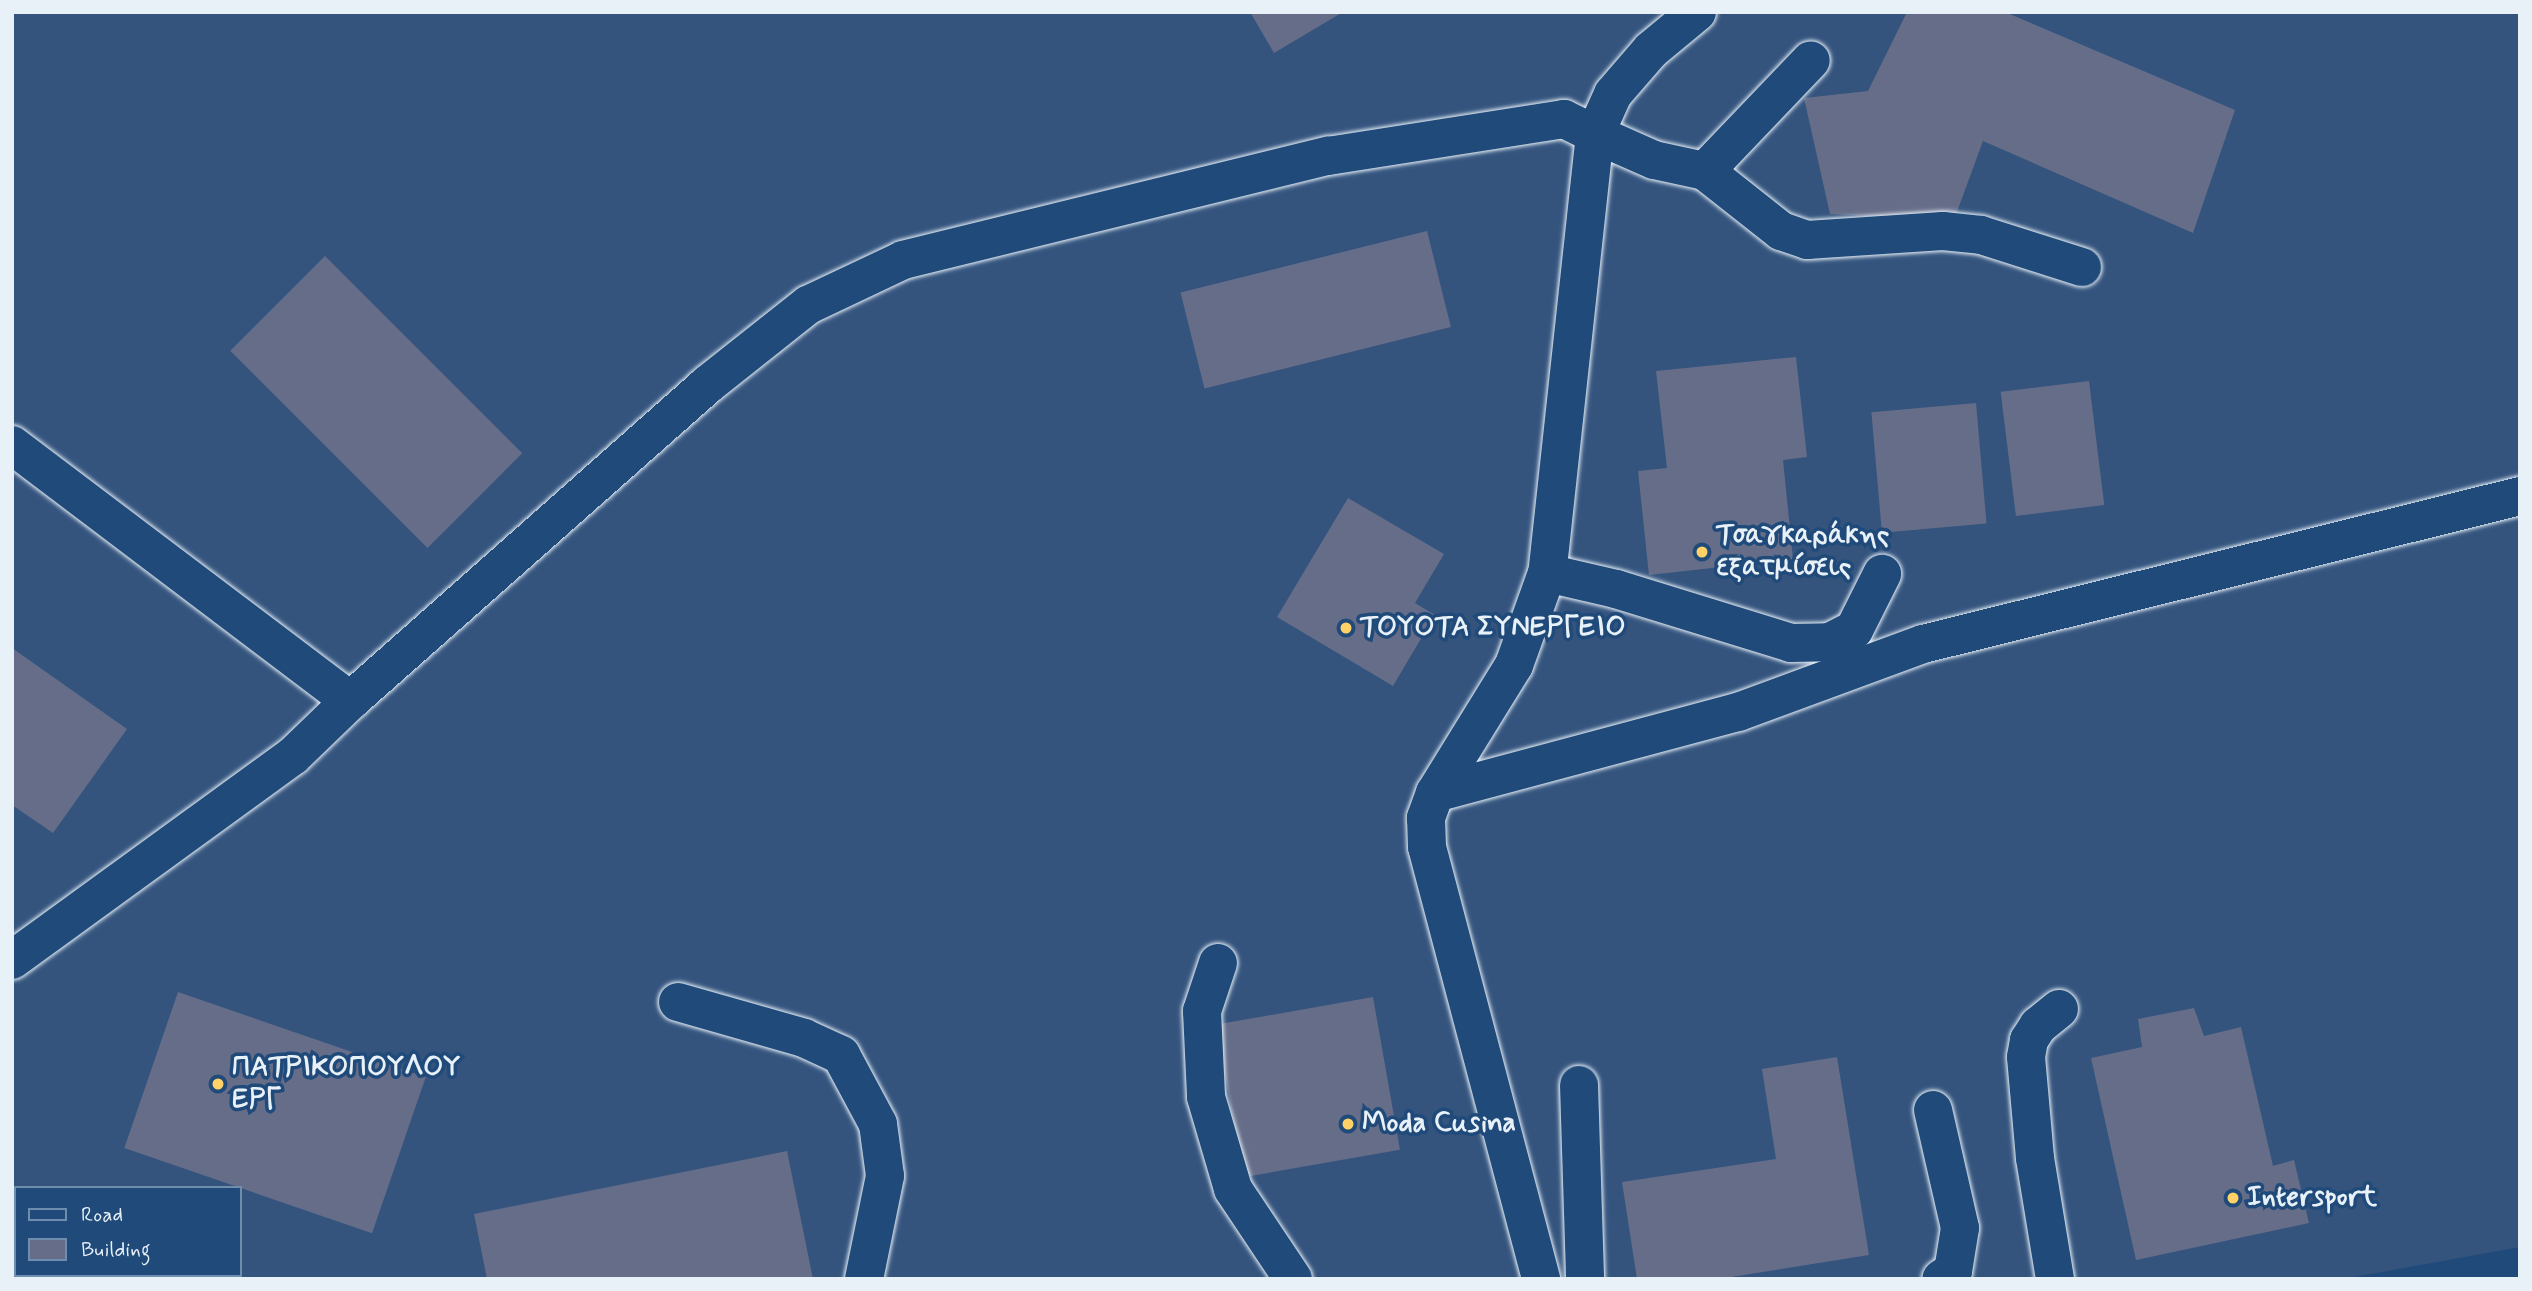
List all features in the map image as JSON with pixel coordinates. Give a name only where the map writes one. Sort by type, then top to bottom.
[{"type":"street","points":[[1541,1279],[1427,847],[1426,818],[1435,793],[1514,665],[1547,573],[1595,134],[1613,94],[1651,50],[1697,12]]},
{"type":"street","points":[[1705,171],[1811,60]]},
{"type":"street","points":[[12,960],[293,756],[349,701],[707,385],[808,305],[903,260],[1328,156],[1543,120],[1575,121],[1595,134],[1654,160],[1705,171],[1781,231],[1807,240],[1943,230],[1981,235],[2082,267]]},
{"type":"street","points":[[12,445],[349,701]]},
{"type":"street","points":[[1435,793],[1738,712],[1923,644],[2520,496]]},
{"type":"street","points":[[1547,573],[1616,589],[1791,643],[1830,642],[1854,630],[1882,574]]},
{"type":"street","points":[[1218,963],[1202,1011],[1206,1097],[1233,1189],[1293,1279]]},
{"type":"street","points":[[678,1002],[804,1038],[841,1055],[878,1124],[885,1176],[864,1279]]},
{"type":"street","points":[[2056,1279],[2035,1158],[2026,1057],[2029,1040],[2038,1026],[2059,1009]]},
{"type":"street","points":[[1578,1085],[1585,1279]]},
{"type":"street","points":[[1933,1110],[1961,1228],[1952,1271],[1941,1279]]},
{"type":"shaded area","points":[[12,12],[2520,12],[2520,1247],[2343,1279],[12,1279]]},
{"type":"building","points":[[1250,12],[1343,12],[1274,53]]},
{"type":"building","points":[[1907,12],[2005,12],[2235,110],[2193,233],[1983,141],[1954,220],[1830,214],[1804,98],[1868,91]]},
{"type":"building","points":[[1427,231],[1451,327],[1204,389],[1181,292]]},
{"type":"building","points":[[325,256],[522,453],[428,548],[230,351]]},
{"type":"building","points":[[1796,357],[1807,457],[1783,460],[1793,559],[1649,575],[1638,471],[1667,468],[1656,371]]},
{"type":"building","points":[[2089,381],[2104,505],[2016,516],[2001,392]]},
{"type":"building","points":[[1976,403],[1987,524],[1882,533],[1871,412]]},
{"type":"building","points":[[1348,498],[1444,554],[1415,603],[1435,615],[1393,686],[1277,617]]},
{"type":"building","points":[[12,648],[127,729],[53,833],[12,805]]},
{"type":"building","points":[[178,992],[426,1077],[372,1233],[242,1189],[242,1186],[235,1186],[124,1148]]},
{"type":"building","points":[[1373,997],[1400,1150],[1243,1177],[1216,1025]]},
{"type":"building","points":[[2194,1008],[2204,1036],[2241,1027],[2273,1166],[2294,1160],[2309,1223],[2136,1260],[2091,1058],[2142,1047],[2138,1019]]},
{"type":"building","points":[[1837,1057],[1869,1255],[1719,1279],[1637,1279],[1622,1182],[1776,1159],[1762,1069]]},
{"type":"building","points":[[787,1151],[813,1279],[487,1279],[474,1214]]},
{"type":"place","name":"Τσαγκαράκης εξατμίσεις","points":[[1702,552]]},
{"type":"place","name":"ΤΟΥΟΤΑ ΣΥΝΕΡΓΕΙΟ","points":[[1346,628]]},
{"type":"place","name":"ΠΑΤΡΙΚΟΠΟΥΛΟΥ ΕΡΓ","points":[[218,1084]]},
{"type":"place","name":"Moda Cusina","points":[[1348,1124]]},
{"type":"place","name":"Intersport","points":[[2233,1198]]}]
